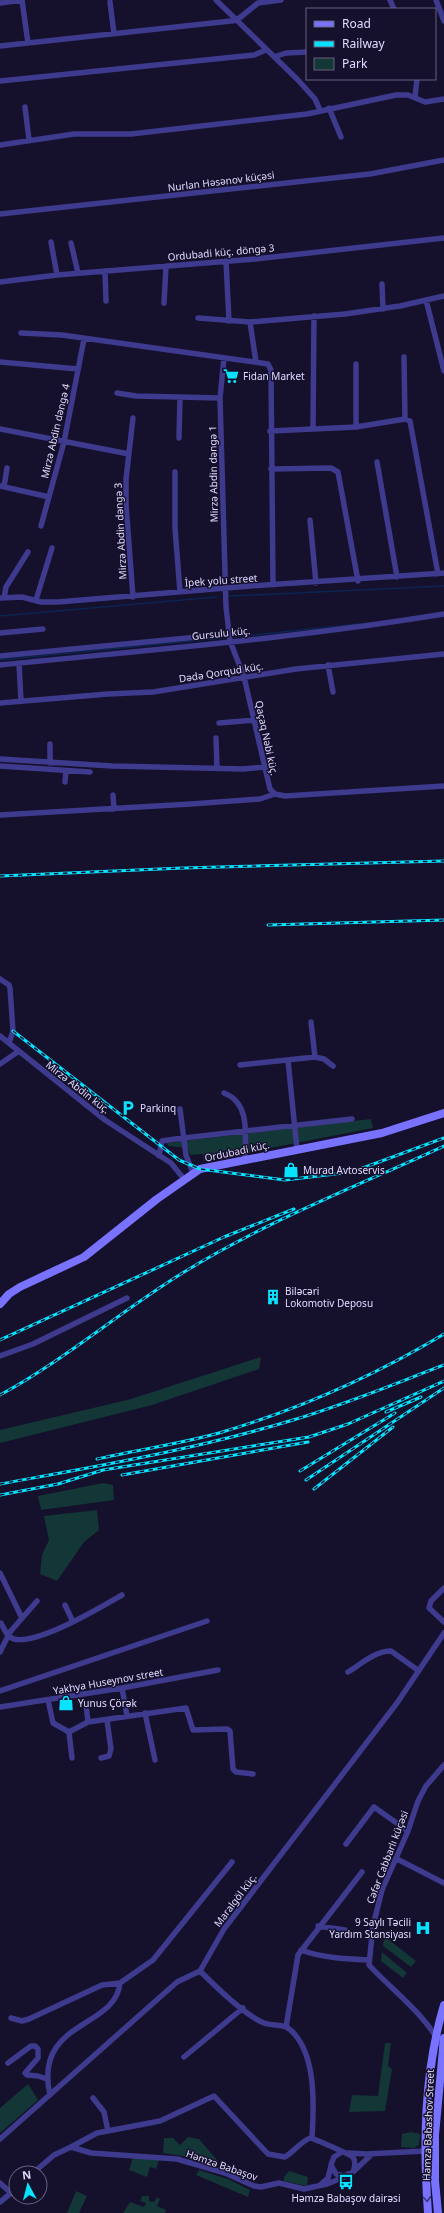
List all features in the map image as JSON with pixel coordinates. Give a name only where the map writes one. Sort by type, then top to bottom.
[{"type":"main road","name":"Ordubadi küç.","points":[[0,1302],[20,1287],[84,1257],[193,1173],[208,1167],[245,1159],[382,1133],[444,1113]]},
{"type":"main road","name":"Hamza Babashov Street","points":[[428,2213],[425,2150],[426,2124],[435,2034],[444,2005]]},
{"type":"main road","name":"Hamza Babashov Street","points":[[438,2213],[435,2182],[435,2141],[444,2038]]},
{"type":"street","points":[[0,3],[22,0],[28,43]]},
{"type":"street","points":[[216,0],[308,91],[320,110]]},
{"type":"street","points":[[0,46],[237,20],[258,1],[281,0]]},
{"type":"street","points":[[436,0],[444,21]]},
{"type":"street","points":[[110,2],[114,34]]},
{"type":"street","points":[[0,81],[254,55],[266,50]]},
{"type":"street","points":[[274,57],[286,53],[306,52]]},
{"type":"street","points":[[415,97],[416,80]]},
{"type":"street","points":[[0,145],[74,134],[131,134],[307,114],[329,108],[396,95],[408,95],[425,102],[444,99]]},
{"type":"street","points":[[25,107],[29,140]]},
{"type":"street","points":[[329,108],[341,137]]},
{"type":"street","name":"Nurlan Həsənov küçəsi","points":[[0,214],[370,174],[444,160]]},
{"type":"street","name":"Ordubadi küç. döngə 3","points":[[0,282],[78,273],[226,261],[444,238]]},
{"type":"street","points":[[51,242],[57,275]]},
{"type":"street","points":[[72,243],[78,273]]},
{"type":"street","points":[[226,261],[229,321]]},
{"type":"street","points":[[164,303],[166,266]]},
{"type":"street","points":[[105,271],[106,301]]},
{"type":"street","points":[[382,284],[383,309]]},
{"type":"street","points":[[198,318],[250,322],[383,309],[444,296]]},
{"type":"street","points":[[426,300],[444,371]]},
{"type":"street","points":[[313,429],[314,316]]},
{"type":"street","points":[[250,322],[256,362]]},
{"type":"street","points":[[21,333],[51,334],[268,364],[271,370],[270,431],[273,585]]},
{"type":"street","name":"Mirzə Abdin dəngə 4","points":[[41,526],[64,442],[84,339]]},
{"type":"street","points":[[404,357],[405,419]]},
{"type":"street","name":"Mirzə Abdin dəngə 1","points":[[224,358],[220,398],[225,589]]},
{"type":"street","points":[[0,362],[78,369]]},
{"type":"street","points":[[356,364],[356,427]]},
{"type":"street","points":[[117,393],[180,398],[220,398]]},
{"type":"street","points":[[179,438],[180,398]]},
{"type":"street","name":"Mirzə Abdin dəngə 3","points":[[133,418],[128,454],[126,505],[133,597]]},
{"type":"street","points":[[270,431],[356,427],[405,419],[412,423],[441,574]]},
{"type":"street","points":[[0,429],[128,454]]},
{"type":"street","points":[[377,462],[397,577]]},
{"type":"street","points":[[7,468],[2,487],[49,497]]},
{"type":"street","points":[[271,469],[331,468],[338,472],[358,580]]},
{"type":"street","points":[[175,472],[175,528],[180,592]]},
{"type":"street","points":[[310,520],[316,583]]},
{"type":"street","points":[[36,600],[52,548]]},
{"type":"street","points":[[2,598],[6,587],[28,552]]},
{"type":"street","name":"İpek yolu street","points":[[2,598],[22,597],[58,602],[273,585],[441,574]]},
{"type":"street","name":"Qaçaq Nəbi küç.","points":[[225,589],[230,642],[244,677],[255,720],[268,785],[275,794]]},
{"type":"street","name":"Gursulu küç.","points":[[0,665],[230,642],[392,623],[444,614]]},
{"type":"street","points":[[0,633],[43,629]]},
{"type":"street","points":[[0,656],[229,634]]},
{"type":"street","name":"Dədə Qorqud küç.","points":[[0,703],[108,694],[154,692],[328,665],[444,654]]},
{"type":"street","points":[[19,663],[22,701]]},
{"type":"street","points":[[328,665],[333,692]]},
{"type":"street","points":[[219,723],[255,720]]},
{"type":"street","points":[[216,738],[217,768]]},
{"type":"street","points":[[50,744],[50,763]]},
{"type":"street","points":[[0,759],[112,766],[244,769],[265,767]]},
{"type":"street","points":[[0,766],[90,772]]},
{"type":"street","points":[[65,782],[66,771]]},
{"type":"street","points":[[0,815],[260,799],[275,794],[291,796],[444,786]]},
{"type":"street","points":[[113,795],[114,809]]},
{"type":"street","points":[[0,979],[10,988],[13,1031],[9,1043]]},
{"type":"street","points":[[311,1022],[315,1057]]},
{"type":"street","name":"Mirzə Abdin küç.","points":[[0,1036],[104,1120],[171,1164],[184,1179]]},
{"type":"street","points":[[0,1064],[19,1051]]},
{"type":"street","points":[[240,1065],[315,1057],[324,1059],[333,1066]]},
{"type":"street","points":[[288,1060],[297,1150]]},
{"type":"street","points":[[224,1093],[234,1098],[241,1107],[245,1131],[245,1159]]},
{"type":"street","points":[[180,1109],[186,1155],[193,1173]]},
{"type":"street","points":[[159,1156],[162,1141],[352,1119]]},
{"type":"street","points":[[0,1356],[33,1344],[128,1298]]},
{"type":"street","points":[[0,1573],[22,1618]]},
{"type":"street","points":[[444,1588],[431,1601],[429,1608],[444,1622]]},
{"type":"street","points":[[1,1623],[8,1635],[13,1639],[23,1638],[73,1622],[122,1595]]},
{"type":"street","points":[[0,1652],[8,1635],[37,1601]]},
{"type":"street","points":[[65,1605],[73,1622]]},
{"type":"street","points":[[0,1691],[207,1621]]},
{"type":"street","name":"Maralgöl küç.","points":[[200,1971],[224,1929],[397,1703],[444,1633]]},
{"type":"street","points":[[348,1672],[377,1653],[386,1651],[391,1651],[419,1671]]},
{"type":"street","name":"Yakhya Huseynov street","points":[[0,1706],[122,1688],[218,1670]]},
{"type":"street","points":[[122,1688],[127,1716]]},
{"type":"street","points":[[48,1700],[53,1723],[69,1732]]},
{"type":"street","points":[[86,1705],[88,1722]]},
{"type":"street","points":[[69,1732],[88,1722],[186,1708],[193,1730],[227,1729],[230,1731],[233,1768],[236,1772],[253,1774]]},
{"type":"street","points":[[145,1713],[155,1760]]},
{"type":"street","points":[[102,1758],[109,1756],[111,1749],[107,1720]]},
{"type":"street","points":[[69,1732],[72,1758]]},
{"type":"street","name":"Cəfər Cabbarlı küçəsi","points":[[369,1962],[376,1912],[382,1890],[397,1859],[418,1801],[426,1786],[444,1765]]},
{"type":"street","points":[[346,1844],[374,1807],[408,1831]]},
{"type":"street","points":[[397,1859],[444,1883]]},
{"type":"street","points":[[11,2018],[22,2021],[29,2019],[102,1985],[120,1982],[153,1960],[232,1862]]},
{"type":"street","points":[[286,2027],[296,1961],[301,1950],[318,1926],[362,1872]]},
{"type":"street","points":[[318,1926],[345,1930]]},
{"type":"street","points":[[301,1950],[311,1954],[369,1962],[435,2034],[442,2048]]},
{"type":"street","points":[[0,2138],[177,1982],[200,1971],[243,2008],[264,2023],[286,2027],[297,2036],[308,2061],[313,2115],[312,2138]]},
{"type":"street","points":[[50,2095],[47,2079],[49,2062],[63,2039],[113,2000],[119,1990],[120,1982]]},
{"type":"street","points":[[184,2057],[243,2008]]},
{"type":"street","points":[[8,2063],[31,2046],[36,2046],[38,2049],[38,2058],[25,2073],[27,2075],[47,2079]]},
{"type":"street","points":[[42,2165],[54,2155],[97,2133],[108,2130],[131,2128],[160,2121],[214,2096],[268,2154],[279,2158],[285,2157],[312,2138]]},
{"type":"street","points":[[93,2098],[104,2112],[108,2130]]},
{"type":"street","points":[[312,2138],[354,2159],[355,2163],[351,2174]]},
{"type":"street","points":[[327,2145],[336,2174],[344,2176],[351,2174],[362,2162],[376,2154]]},
{"type":"street","name":"Həmzə Babaşov","points":[[71,2147],[91,2153],[177,2159],[225,2173],[254,2186],[261,2187],[279,2183],[304,2189],[339,2180],[351,2174]]},
{"type":"street","points":[[318,2186],[328,2178],[332,2163],[338,2154],[376,2154],[425,2150]]},
{"type":"street","points":[[0,2183],[8,2190]]},
{"type":"street","points":[[0,2202],[8,2195]]},
{"type":"green space","points":[[371,1119],[373,1128],[204,1161],[203,1154],[190,1155],[188,1148],[168,1146],[167,1143]]},
{"type":"green space","points":[[261,1357],[259,1369],[152,1405],[0,1443],[0,1430],[131,1399]]},
{"type":"green space","points":[[103,1483],[113,1485],[114,1500],[41,1510],[38,1496]]},
{"type":"green space","points":[[97,1510],[99,1530],[84,1542],[57,1581],[40,1574],[42,1555],[49,1540],[44,1516]]},
{"type":"green space","points":[[384,1936],[416,1961],[411,1967],[383,1946]]},
{"type":"green space","points":[[382,1952],[407,1973],[403,1978],[381,1961]]},
{"type":"green space","points":[[385,2043],[391,2043],[388,2066],[392,2069],[385,2111],[349,2112],[352,2095],[378,2096]]},
{"type":"green space","points":[[28,2084],[38,2100],[0,2133],[0,2108]]},
{"type":"green space","points":[[411,2132],[420,2134],[419,2145],[414,2148],[401,2147],[402,2134]]},
{"type":"green space","points":[[188,2137],[199,2139],[218,2161],[216,2166],[190,2157],[163,2153],[164,2138],[173,2138],[180,2145]]},
{"type":"green space","points":[[133,2158],[159,2160],[156,2169],[150,2167],[147,2177],[129,2170]]},
{"type":"green space","points":[[199,2170],[228,2179],[250,2190],[248,2197],[196,2175]]},
{"type":"green space","points":[[289,2171],[308,2177],[307,2186],[284,2181],[284,2177]]},
{"type":"green space","points":[[76,2191],[87,2196],[79,2213],[67,2213]]},
{"type":"green space","points":[[142,2196],[149,2196],[149,2201],[154,2202],[157,2197],[160,2199],[157,2206],[166,2210],[165,2213],[123,2213],[130,2202],[144,2207],[146,2203],[140,2201]]},
{"type":"waterway","points":[[230,596],[444,586]]},
{"type":"waterway","points":[[0,616],[217,597]]},
{"type":"waterway","points":[[235,637],[358,624]]},
{"type":"waterway","points":[[0,660],[223,638]]},
{"type":"railway","points":[[0,876],[183,868],[444,861]]},
{"type":"railway","points":[[268,925],[444,920]]},
{"type":"railway","points":[[13,1031],[179,1160],[200,1169],[285,1180],[352,1172],[444,1138]]},
{"type":"railway","points":[[0,1395],[66,1354],[151,1293],[238,1241],[306,1208],[444,1146]]},
{"type":"railway","points":[[0,1340],[224,1237],[294,1209]]},
{"type":"railway","points":[[97,1459],[204,1437],[277,1414],[363,1378],[444,1334]]},
{"type":"railway","points":[[0,1484],[148,1456],[221,1440],[331,1408],[444,1365]]},
{"type":"railway","points":[[0,1495],[58,1484],[103,1470],[309,1437],[348,1424],[444,1381]]},
{"type":"railway","points":[[306,1480],[444,1388]]},
{"type":"railway","points":[[386,1412],[421,1397]]},
{"type":"railway","points":[[300,1471],[395,1413]]},
{"type":"railway","points":[[314,1489],[393,1427]]},
{"type":"railway","points":[[122,1475],[308,1442]]},
{"type":"place","name":"Fidan Market","points":[[231,376]]},
{"type":"place","name":"Parkinq","points":[[128,1108]]},
{"type":"place","name":"Murad Avtoservis","points":[[291,1170]]},
{"type":"place","name":"Biləcəri Lokomotiv Deposu","points":[[273,1297]]},
{"type":"place","name":"Yunus Çörək","points":[[66,1703]]},
{"type":"place","name":"9 Saylı Təcili Yardım Stansiyası","points":[[423,1928]]},
{"type":"place","name":"Həmzə Babaşov dairəsi","points":[[346,2182]]}]
